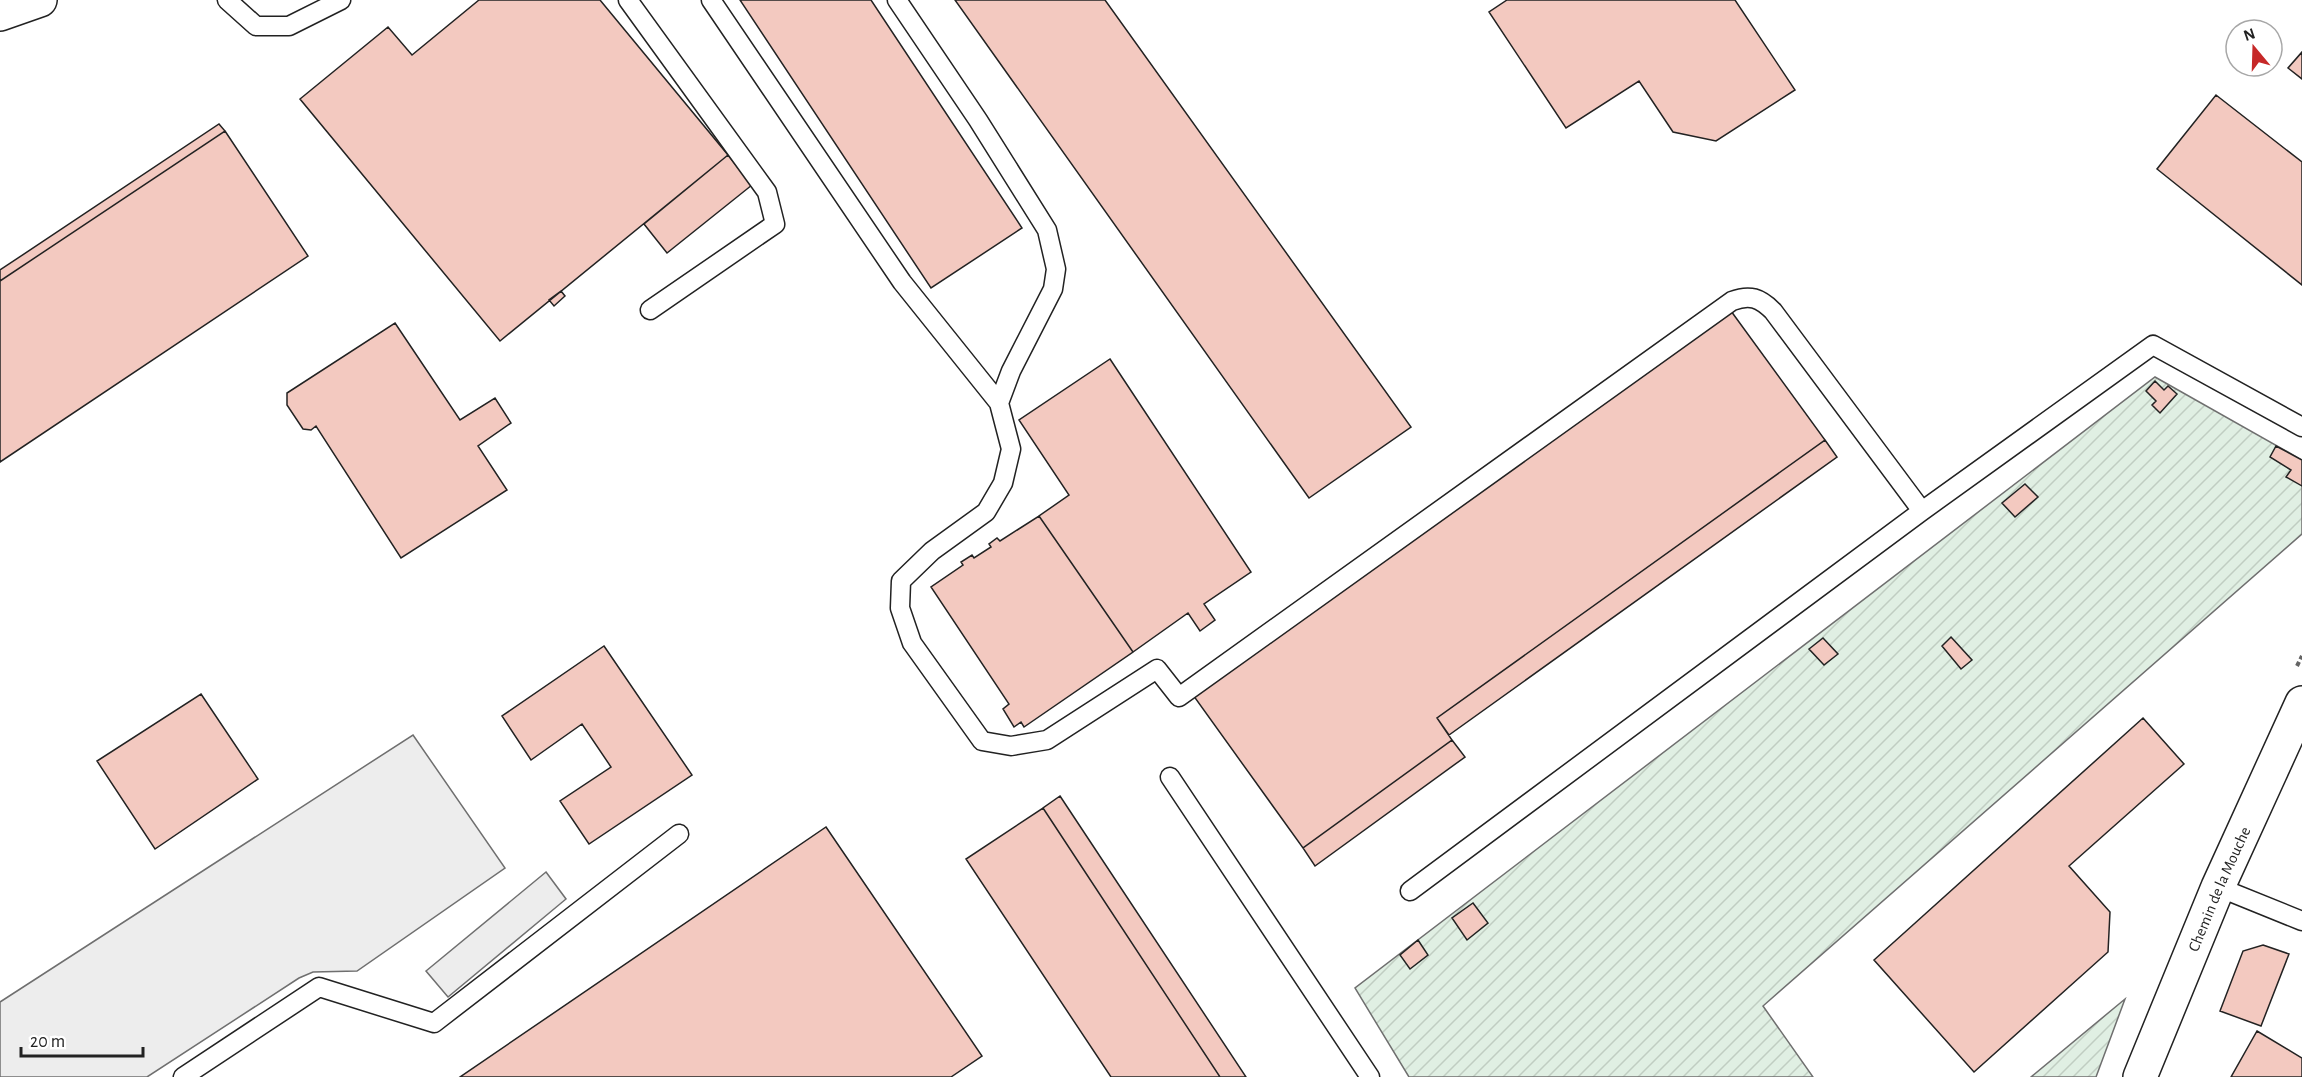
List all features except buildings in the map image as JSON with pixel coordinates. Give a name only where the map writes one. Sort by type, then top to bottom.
[{"type":"street","points":[[0,7],[8,0]]},
{"type":"street","points":[[0,14],[40,0]]},
{"type":"street","name":"Chemin de la Mouche","points":[[2140,1077],[2218,887],[2302,703]]},
{"type":"lane","points":[[227,0],[256,26],[289,26],[341,0]]},
{"type":"lane","points":[[628,0],[767,192],[775,224],[650,310]]},
{"type":"lane","points":[[711,0],[902,282],[999,403],[1011,449],[1004,483],[986,512],[932,551],[901,581],[900,608],[912,643],[982,741],[1011,747],[1047,740],[1157,669],[1179,697],[1722,308],[1743,297],[1763,301],[1773,311],[1922,511]]},
{"type":"lane","points":[[897,0],[978,120],[1047,230],[1056,269],[1053,290],[1011,371],[999,403]]},
{"type":"lane","points":[[1410,891],[1922,511],[2153,345],[2302,427]]},
{"type":"lane","points":[[1170,777],[1370,1077]]},
{"type":"lane","points":[[183,1077],[319,987],[434,1023],[679,834]]},
{"type":"lane","points":[[2218,887],[2302,921]]},
{"type":"green space","points":[[2155,377],[2302,460],[2302,534],[1763,1006],[1813,1077],[1409,1077],[1355,988]]},
{"type":"green space","points":[[2125,999],[2096,1077],[2031,1077]]},
{"type":"shaded area","points":[[413,735],[505,868],[357,971],[313,972],[299,978],[147,1077],[0,1077],[0,1002]]},
{"type":"shaded area","points":[[546,872],[566,899],[448,997],[426,971]]}]
